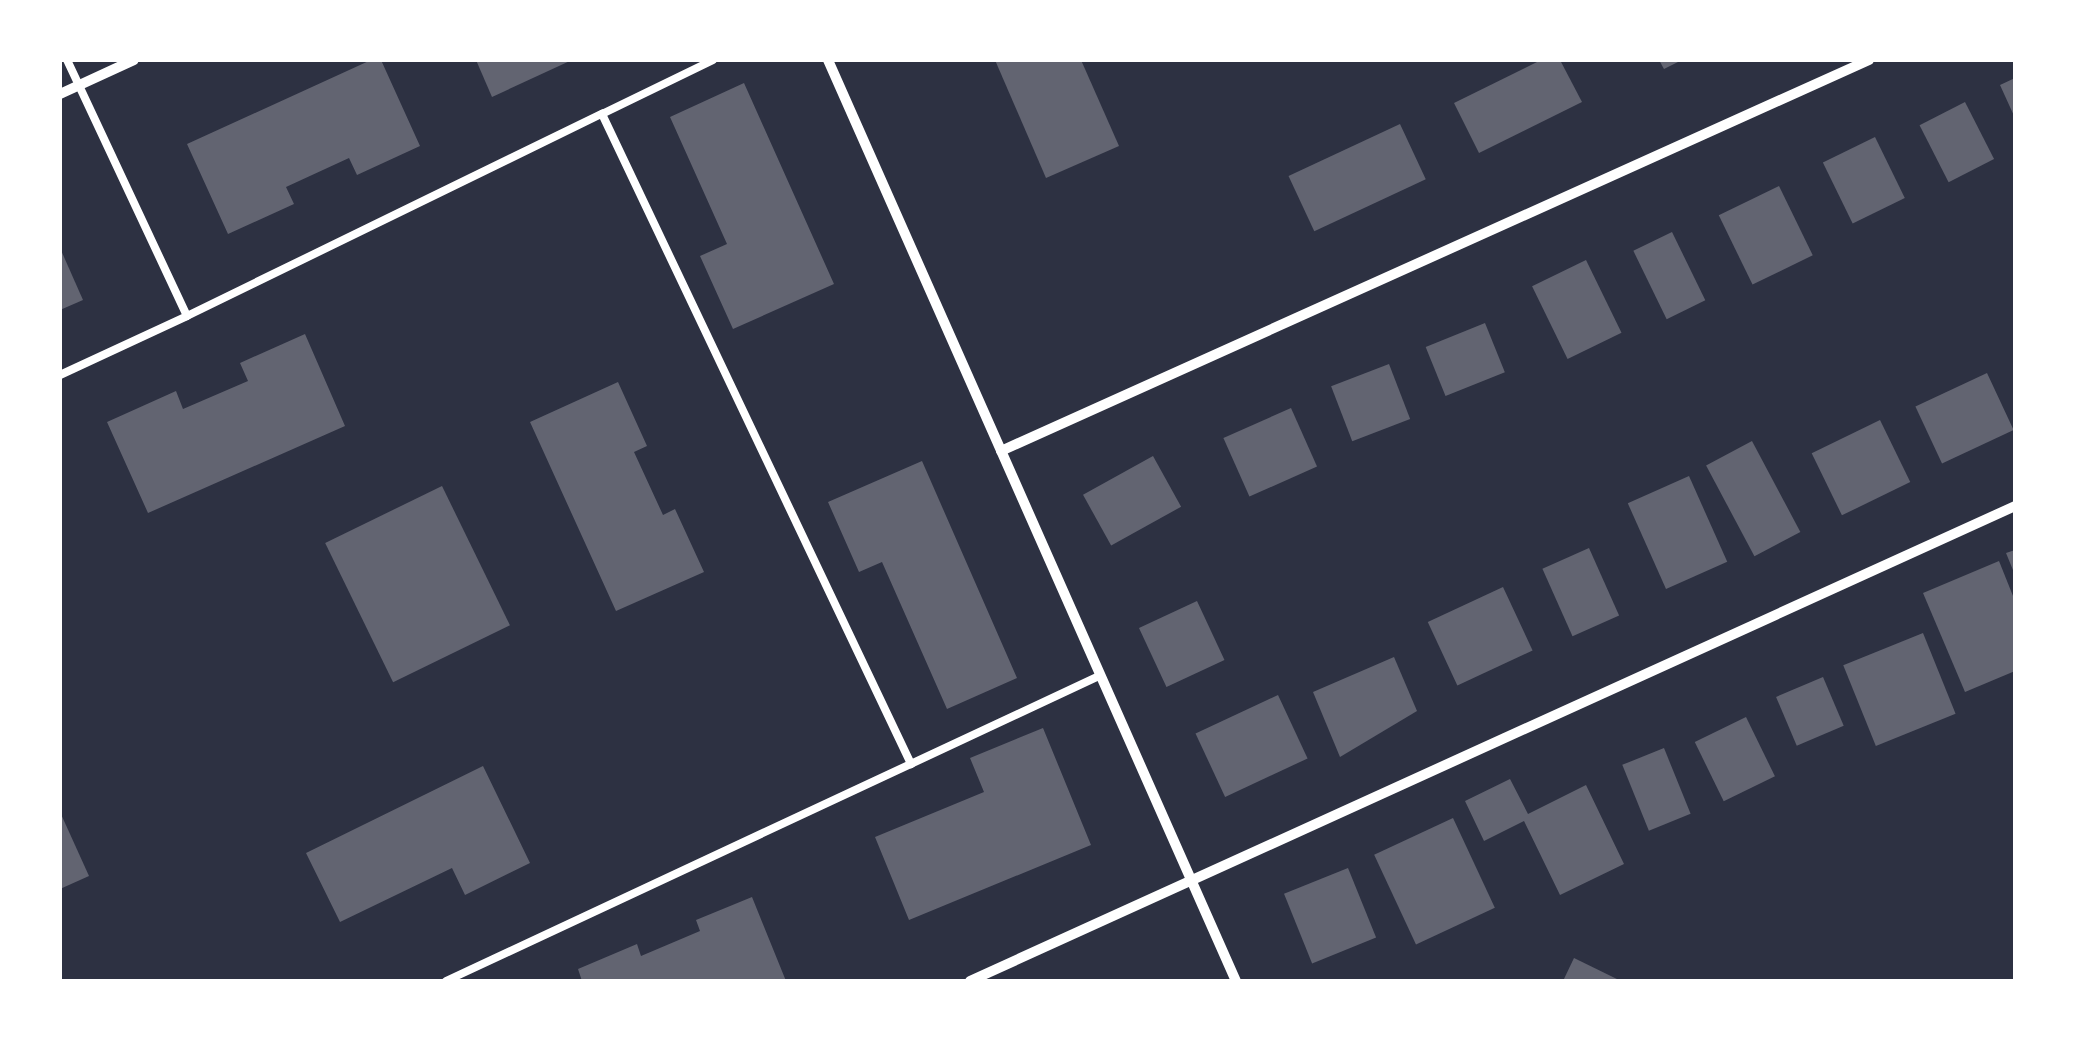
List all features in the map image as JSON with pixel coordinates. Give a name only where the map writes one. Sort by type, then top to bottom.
[{"type":"street","points":[[60,94],[134,60]]},
{"type":"street","points":[[828,60],[1096,677],[1236,981]]},
{"type":"street","points":[[1001,451],[1868,60]]},
{"type":"street","points":[[970,981],[2015,506]]},
{"type":"lane","points":[[67,60],[187,316]]},
{"type":"lane","points":[[60,375],[713,60]]},
{"type":"lane","points":[[602,114],[911,764]]},
{"type":"lane","points":[[446,981],[1096,677]]},
{"type":"building","points":[[371,60],[381,60],[420,146],[357,175],[349,158],[286,187],[294,204],[228,234],[187,144]]},
{"type":"building","points":[[476,60],[572,60],[492,97]]},
{"type":"building","points":[[995,60],[1081,60],[1119,146],[1046,178]]},
{"type":"building","points":[[1541,60],[1560,60],[1582,102],[1479,153],[1454,103]]},
{"type":"building","points":[[1659,60],[1682,60],[1664,69]]},
{"type":"building","points":[[2015,78],[2015,118],[2000,85]]},
{"type":"building","points":[[744,83],[834,284],[733,329],[700,256],[727,244],[670,117]]},
{"type":"building","points":[[1965,102],[1994,159],[1949,182],[1920,125]]},
{"type":"building","points":[[1400,124],[1426,179],[1314,231],[1289,176]]},
{"type":"building","points":[[1875,137],[1905,198],[1853,224],[1823,162]]},
{"type":"building","points":[[1779,186],[1813,255],[1753,285],[1719,215]]},
{"type":"building","points":[[1672,232],[1705,300],[1667,319],[1633,251]]},
{"type":"building","points":[[60,248],[83,300],[60,310]]},
{"type":"building","points":[[1586,260],[1622,333],[1568,359],[1532,286]]},
{"type":"building","points":[[1485,323],[1505,372],[1446,396],[1426,347]]},
{"type":"building","points":[[305,334],[345,426],[148,513],[107,422],[176,391],[183,409],[248,381],[240,363]]},
{"type":"building","points":[[1389,364],[1410,419],[1352,441],[1331,386]]},
{"type":"building","points":[[1987,373],[2014,430],[1942,463],[1915,406]]},
{"type":"building","points":[[618,382],[647,446],[634,452],[663,515],[675,509],[704,572],[616,611],[530,422]]},
{"type":"building","points":[[1291,408],[1317,466],[1249,497],[1223,438]]},
{"type":"building","points":[[1880,420],[1910,482],[1842,515],[1812,453]]},
{"type":"building","points":[[1752,441],[1800,532],[1754,556],[1706,465]]},
{"type":"building","points":[[1153,456],[1181,507],[1111,546],[1083,495]]},
{"type":"building","points":[[922,461],[1017,678],[947,709],[882,562],[859,572],[828,502]]},
{"type":"building","points":[[1689,476],[1727,562],[1666,589],[1628,503]]},
{"type":"building","points":[[442,486],[510,625],[393,682],[325,543]]},
{"type":"building","points":[[1589,548],[1619,616],[1573,636],[1542,569]]},
{"type":"building","points":[[2015,550],[2015,575],[2006,553]]},
{"type":"building","points":[[1999,561],[2015,601],[2015,671],[1965,692],[1923,593]]},
{"type":"building","points":[[1503,587],[1533,650],[1457,686],[1428,622]]},
{"type":"building","points":[[1197,601],[1224,660],[1166,687],[1139,628]]},
{"type":"building","points":[[1923,633],[1956,714],[1876,746],[1843,665]]},
{"type":"building","points":[[1394,657],[1417,711],[1340,757],[1313,692]]},
{"type":"building","points":[[1823,677],[1844,726],[1797,746],[1776,697]]},
{"type":"building","points":[[1278,695],[1308,758],[1225,797],[1196,733]]},
{"type":"building","points":[[1746,717],[1775,776],[1724,801],[1695,742]]},
{"type":"building","points":[[1043,728],[1091,845],[909,920],[875,837],[984,792],[970,758]]},
{"type":"building","points":[[1664,748],[1691,814],[1649,831],[1622,765]]},
{"type":"building","points":[[483,766],[530,863],[465,895],[452,868],[340,922],[306,853]]},
{"type":"building","points":[[1510,779],[1528,814],[1586,785],[1624,864],[1560,895],[1524,821],[1484,841],[1465,801]]},
{"type":"building","points":[[60,812],[89,876],[60,889]]},
{"type":"building","points":[[1453,818],[1495,908],[1416,944],[1374,855]]},
{"type":"building","points":[[1348,868],[1376,938],[1312,963],[1284,894]]},
{"type":"building","points":[[752,897],[786,981],[582,981],[578,969],[637,944],[641,956],[700,931],[696,920]]},
{"type":"building","points":[[1574,958],[1621,981],[1563,981]]}]
